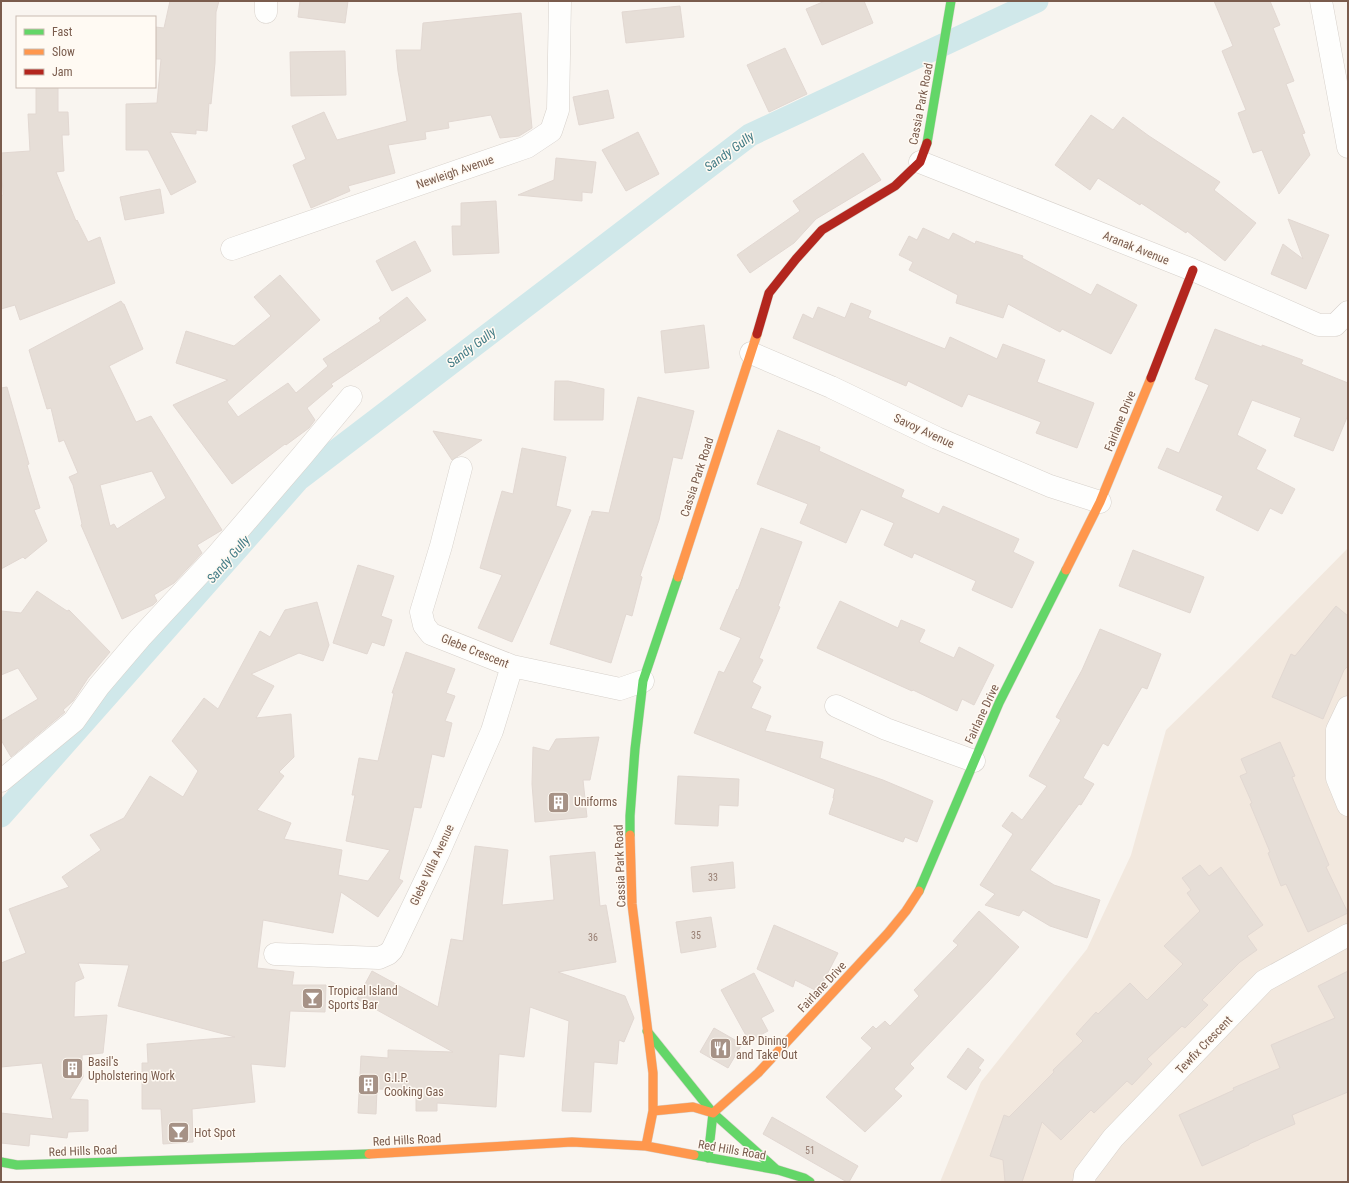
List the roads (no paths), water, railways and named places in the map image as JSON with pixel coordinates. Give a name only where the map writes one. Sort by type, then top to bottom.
[{"type":"main road","name":"Cassia Park Road","points":[[646,1146],[653,1111],[653,1073],[632,904],[630,816],[635,749],[643,681],[751,353],[769,293],[796,259],[822,230],[895,186],[920,162],[927,143],[932,119],[951,2]]},
{"type":"main road","name":"Fairlane Drive","points":[[713,1113],[758,1073],[877,945],[906,911],[922,885],[999,703],[1100,502],[1193,270]]},
{"type":"main road","points":[[647,1032],[713,1113],[778,1170]]},
{"type":"main road","points":[[653,1111],[693,1107],[713,1113]]},
{"type":"main road","points":[[708,1158],[713,1113]]},
{"type":"main road","name":"Red Hills Road","points":[[1,1162],[17,1165],[392,1154],[572,1142],[646,1146],[778,1170],[804,1178],[810,1182]]},
{"type":"street","name":"Newleigh Avenue","points":[[232,249],[527,147],[551,131],[558,110],[560,1]]},
{"type":"street","points":[[1321,1],[1348,147]]},
{"type":"street","name":"Aranak Avenue","points":[[920,162],[1193,270],[1319,325],[1335,324],[1348,312]]},
{"type":"street","name":"Savoy Avenue","points":[[751,353],[831,387],[937,438],[1050,486],[1100,502]]},
{"type":"street","points":[[1,781],[74,721],[104,680],[140,638],[218,554],[351,397]]},
{"type":"street","name":"Glebe Crescent","points":[[461,468],[441,546],[421,612],[424,625],[431,634],[512,666],[620,689],[643,681]]},
{"type":"street","name":"Glebe Villa Avenue","points":[[275,954],[379,958],[388,954],[392,950],[438,854],[492,731],[512,666]]},
{"type":"street","points":[[836,706],[886,729],[974,761]]},
{"type":"street","points":[[1348,707],[1337,730],[1337,778],[1348,805]]},
{"type":"street","name":"Tewfix Crescent","points":[[1084,1182],[1085,1176],[1113,1138],[1264,981],[1348,935]]},
{"type":"waterway","name":"Sandy Gully","points":[[1,816],[299,479],[750,135],[1037,1]]},
{"type":"place","name":"Uniforms","points":[[559,802]]},
{"type":"place","name":"Tropical Island Sports Bar","points":[[313,998]]},
{"type":"place","name":"L&P Dining and Take Out","points":[[721,1048]]},
{"type":"place","name":"Basil's Upholstering Work","points":[[72,1069]]},
{"type":"place","name":"G.I.P. Cooking Gas","points":[[368,1085]]},
{"type":"place","name":"Hot Spot","points":[[178,1133]]}]
